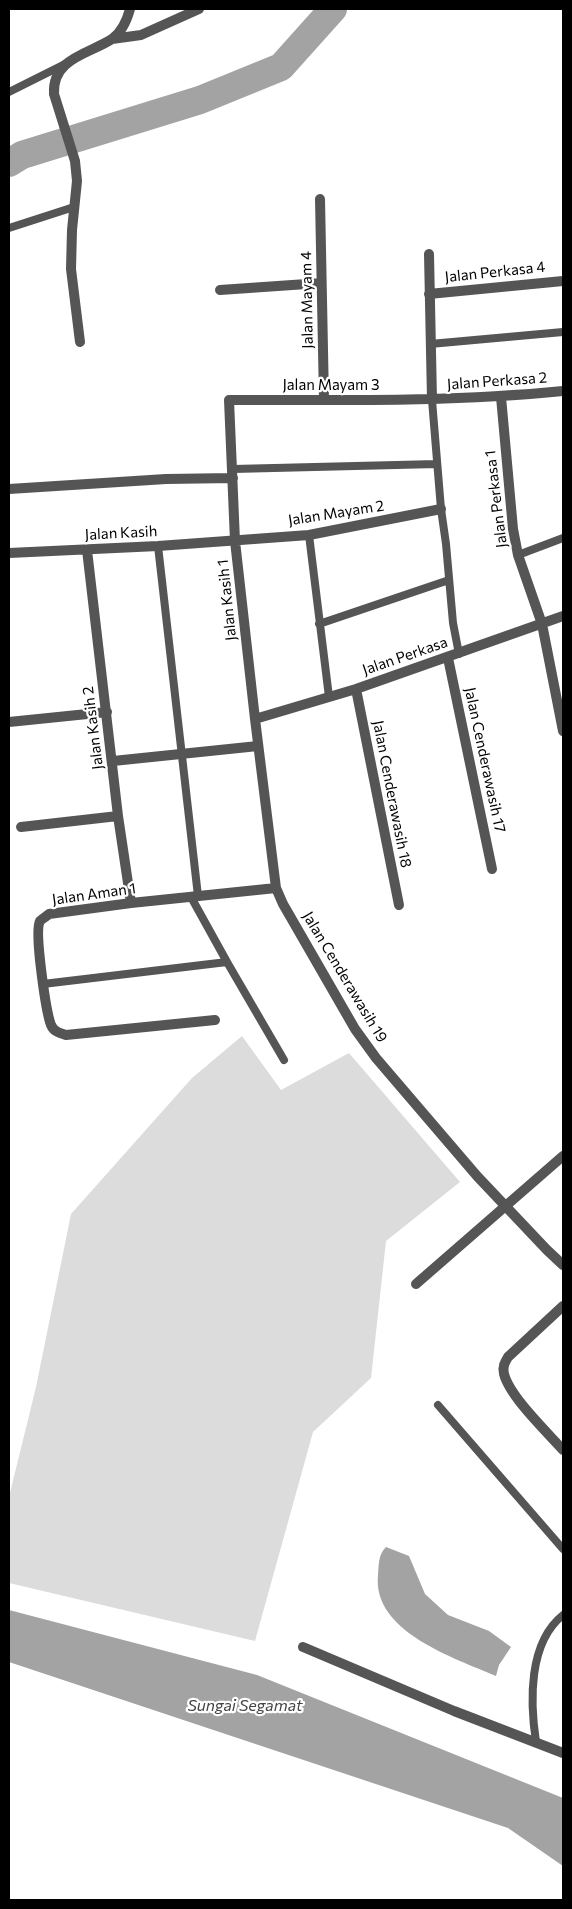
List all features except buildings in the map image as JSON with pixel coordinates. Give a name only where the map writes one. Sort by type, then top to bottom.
[{"type":"street","points":[[112,39],[121,30],[130,9]]},
{"type":"street","points":[[80,342],[71,269],[77,181],[75,161],[54,94],[53,85],[63,67],[75,57],[112,39],[141,35],[199,9]]},
{"type":"street","name":"Jalan Mayam 4","points":[[320,199],[324,400]]},
{"type":"street","points":[[429,254],[432,400]]},
{"type":"street","name":"Jalan Perkasa 4","points":[[429,294],[563,281]]},
{"type":"street","points":[[220,290],[321,283]]},
{"type":"street","name":"Jalan Perkasa 2","points":[[432,400],[501,397],[563,391]]},
{"type":"street","name":"Jalan Perkasa 1","points":[[501,397],[513,528],[518,554],[542,624],[563,731]]},
{"type":"street","name":"Jalan Mayam 3","points":[[229,400],[432,400]]},
{"type":"street","name":"Jalan Kasih 1","points":[[229,400],[235,541],[255,719]]},
{"type":"street","points":[[9,490],[233,473]]},
{"type":"street","name":"Jalan Mayam 2","points":[[235,541],[309,535],[441,509]]},
{"type":"street","name":"Jalan Kasih","points":[[9,553],[235,541]]},
{"type":"street","name":"Jalan Kasih 2","points":[[86,550],[107,712],[118,816],[131,903]]},
{"type":"street","name":"Jalan Perkasa","points":[[255,719],[356,689],[563,616]]},
{"type":"street","name":"Jalan Cenderawasih 17","points":[[448,658],[492,869]]},
{"type":"street","name":"Jalan Cenderawasih 18","points":[[356,689],[399,905]]},
{"type":"street","points":[[9,722],[107,712]]},
{"type":"street","name":"Jalan Cenderawasih 19","points":[[255,719],[276,888],[283,904],[355,1029],[376,1058],[505,1206],[563,1265]]},
{"type":"street","points":[[112,761],[258,746]]},
{"type":"street","points":[[21,827],[118,816]]},
{"type":"street","name":"Jalan Aman 1","points":[[215,1020],[66,1035],[57,1033],[51,1026],[43,984],[38,933],[40,922],[50,914],[131,903],[276,888]]},
{"type":"street","points":[[416,1284],[563,1156]]},
{"type":"street","points":[[563,1306],[508,1356],[503,1365],[504,1374],[511,1390],[563,1450]]},
{"type":"street","points":[[303,1647],[454,1711],[563,1752]]},
{"type":"lane","points":[[9,92],[69,62]]},
{"type":"lane","points":[[9,228],[74,207]]},
{"type":"lane","points":[[430,344],[563,332]]},
{"type":"lane","points":[[432,400],[453,623],[459,654]]},
{"type":"lane","points":[[233,473],[437,464]]},
{"type":"lane","points":[[309,535],[329,697]]},
{"type":"lane","points":[[518,554],[563,538]]},
{"type":"lane","points":[[158,546],[181,754],[194,897],[227,962],[284,1060]]},
{"type":"lane","points":[[319,624],[449,580]]},
{"type":"lane","points":[[43,984],[227,962]]},
{"type":"lane","points":[[438,1405],[563,1549]]},
{"type":"lane","points":[[536,1742],[532,1711],[533,1680],[539,1653],[549,1631],[563,1615]]},
{"type":"shaded area","points":[[242,1036],[281,1090],[349,1053],[460,1182],[386,1241],[371,1378],[313,1432],[255,1641],[9,1583],[9,1497],[36,1387],[71,1214],[192,1078]]},
{"type":"water","points":[[386,1547],[409,1556],[425,1594],[448,1615],[489,1631],[511,1647],[499,1665],[496,1676],[459,1661],[419,1640],[402,1627],[388,1612],[380,1595],[378,1575],[380,1556]]},
{"type":"water","name":"Sungai Segamat","points":[[9,1610],[257,1675],[563,1798],[563,1866],[508,1828],[9,1662]]},
{"type":"waterway","points":[[9,163],[22,155],[200,100],[281,67],[333,9]]}]
